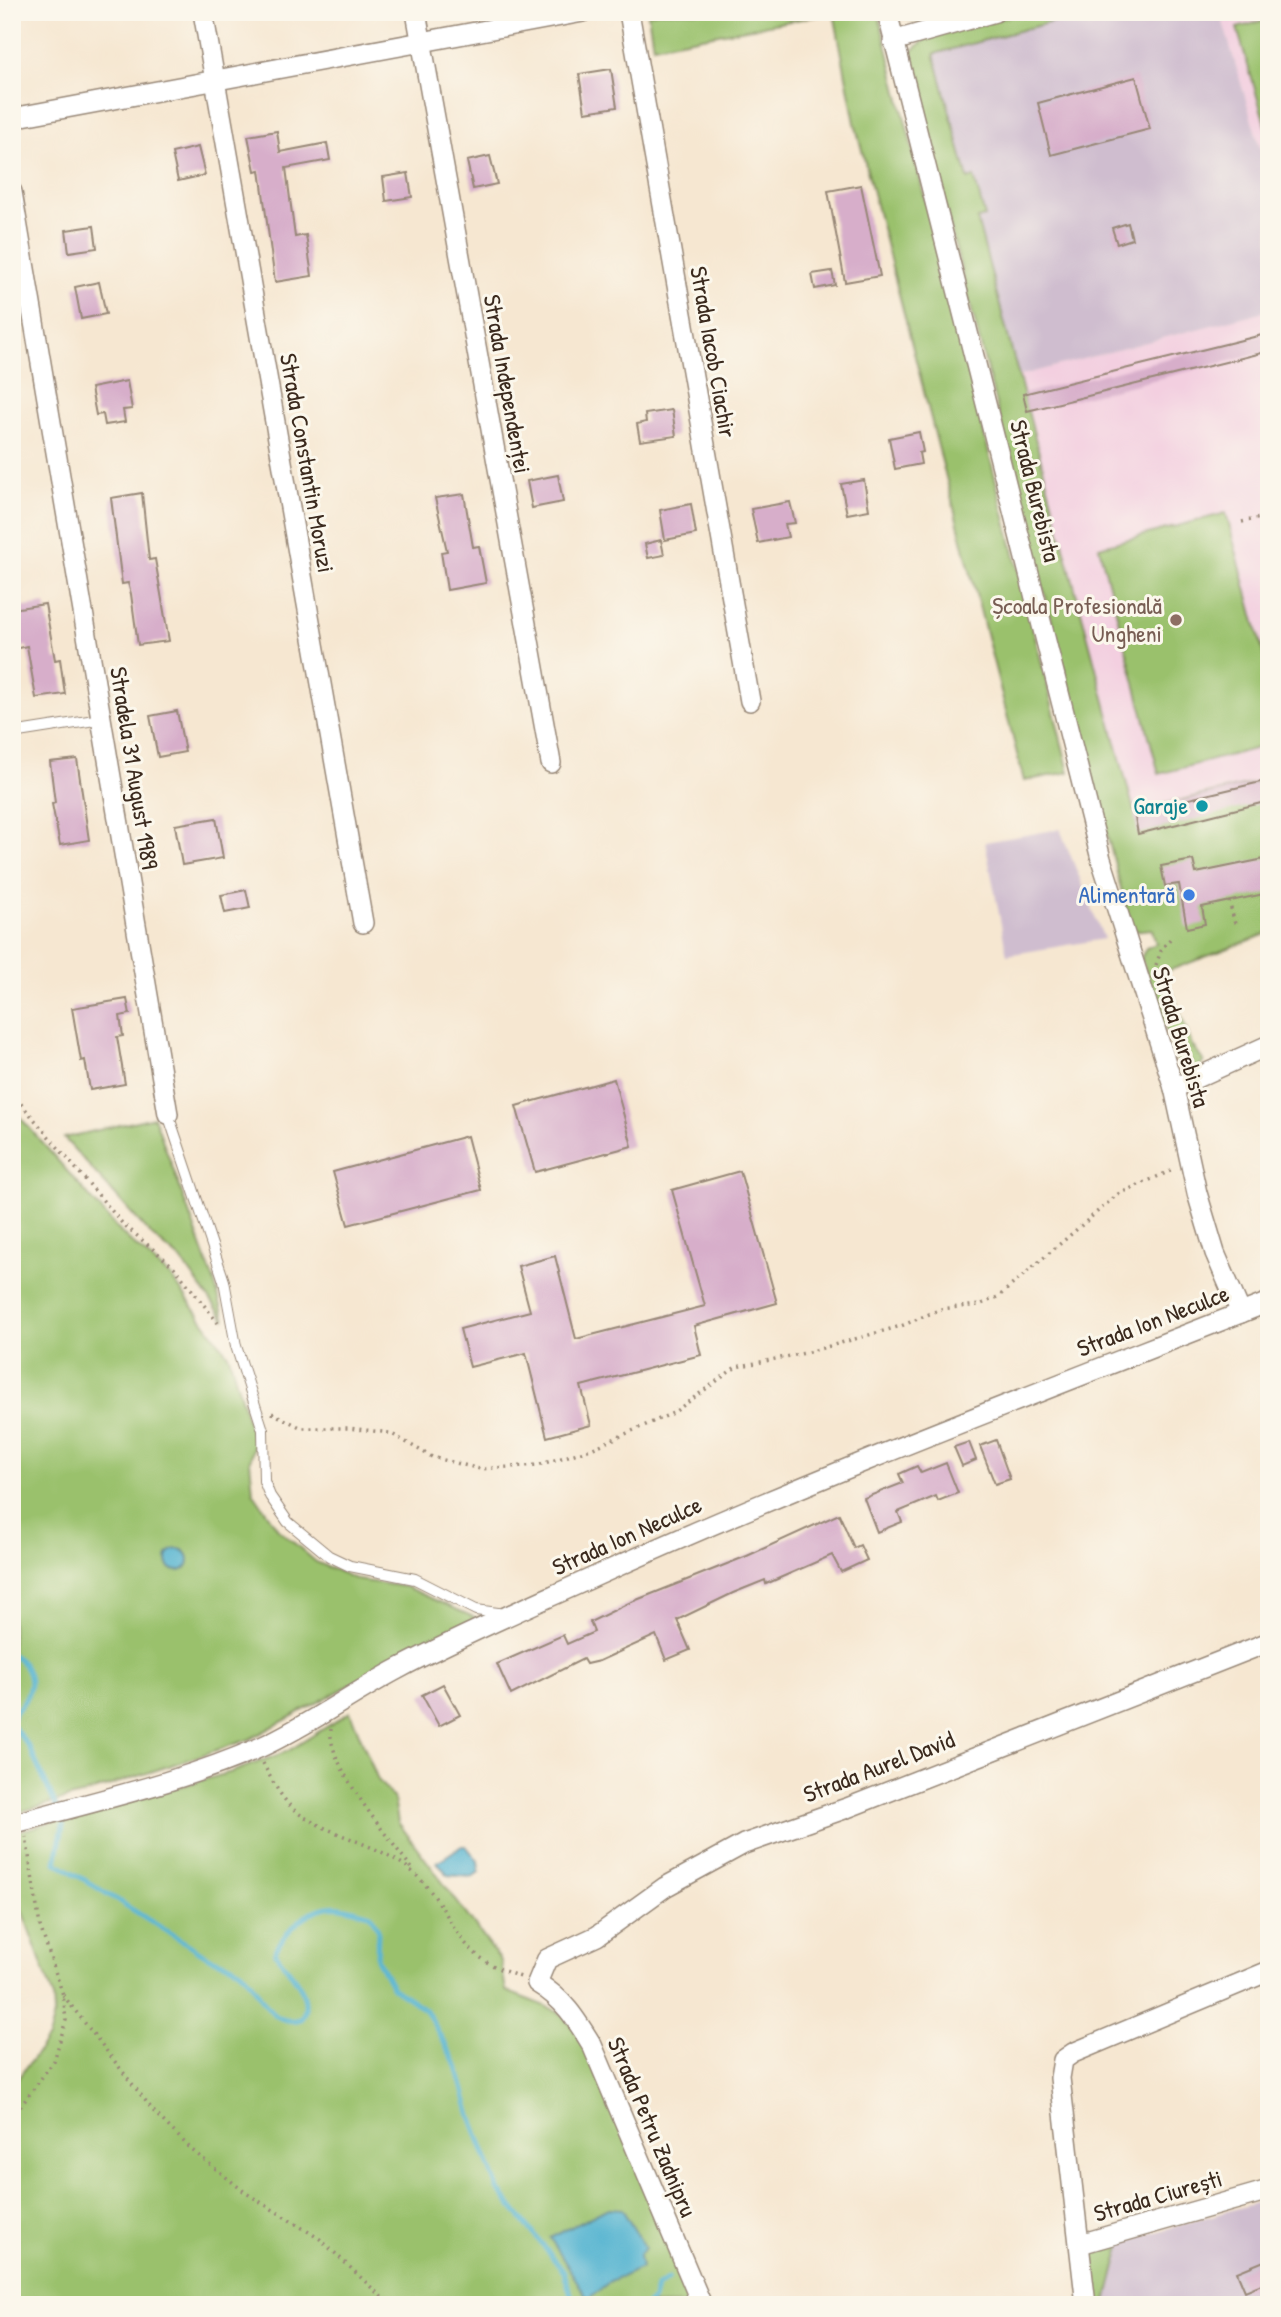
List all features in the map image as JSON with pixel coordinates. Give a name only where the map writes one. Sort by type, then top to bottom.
[{"type":"street","name":"Strada Constantin Moruzi","points":[[203,12],[363,923]]},
{"type":"street","name":"Strada Independenței","points":[[415,12],[551,764]]},
{"type":"street","points":[[12,118],[583,12]]},
{"type":"street","name":"Strada Iacob Ciachir","points":[[629,12],[750,701]]},
{"type":"street","name":"Strada Burebista","points":[[887,12],[1101,859],[1174,1088],[1190,1162],[1215,1253],[1241,1313]]},
{"type":"street","points":[[893,41],[995,12]]},
{"type":"street","name":"Stradela 31 August 1989","points":[[12,192],[168,1114]]},
{"type":"street","points":[[1174,1088],[1269,1045]]},
{"type":"street","name":"Strada Ion Neculce","points":[[17,1823],[162,1781],[256,1749],[296,1730],[418,1659],[694,1532],[878,1454],[1269,1302]]},
{"type":"street","name":"Strada Aurel David","points":[[537,1983],[547,1959],[597,1936],[665,1887],[744,1844],[847,1808],[1269,1642]]},
{"type":"street","points":[[1080,2244],[1060,2078],[1063,2060],[1073,2053],[1269,1971]]},
{"type":"street","name":"Strada Petru Zadnipru","points":[[537,1983],[557,1994],[569,2007],[592,2045],[702,2305]]},
{"type":"street","name":"Strada Ciurești","points":[[1086,2305],[1080,2244],[1269,2190]]},
{"type":"lane","points":[[12,733],[101,719]]},
{"type":"lane","name":"Stradela 31 August 1989","points":[[168,1114],[224,1281],[236,1346],[263,1430],[264,1481],[270,1496],[288,1522],[329,1556],[350,1566],[415,1579],[476,1610],[512,1615]]},
{"type":"path","points":[[1242,522],[1269,516]]},
{"type":"path","points":[[1229,901],[1235,924]]},
{"type":"path","points":[[1155,972],[1162,948],[1172,937]]},
{"type":"path","points":[[1182,1048],[1205,1074]]},
{"type":"path","points":[[12,1093],[122,1223],[174,1267],[236,1346]]},
{"type":"path","points":[[255,1404],[302,1428],[349,1428],[390,1433],[432,1457],[480,1469],[538,1465],[591,1449],[673,1413],[736,1367],[806,1353],[901,1326],[941,1309],[979,1305],[998,1297],[1118,1195],[1190,1162]]},
{"type":"path","points":[[342,1702],[332,1722],[330,1739],[339,1762],[360,1798],[454,1931],[474,1954],[495,1968],[537,1983]]},
{"type":"path","points":[[256,1749],[274,1784],[300,1814],[404,1866],[419,1878]]},
{"type":"path","points":[[12,2118],[54,2061],[66,2021],[63,1995],[40,1926],[30,1852],[17,1823]]},
{"type":"path","points":[[63,1995],[155,2113],[192,2150],[246,2193],[320,2239],[390,2305]]},
{"type":"shaded area","points":[[1088,12],[1220,12],[1269,178],[1269,310],[1018,376],[977,219],[985,216],[975,178],[968,179],[934,54]]},
{"type":"shaded area","points":[[1220,12],[1269,12],[1269,178]]},
{"type":"shaded area","name":"Școala Profesională Ungheni","points":[[1269,310],[1269,780],[1134,812],[1018,376]]},
{"type":"shaded area","points":[[1060,829],[1104,939],[1007,955],[985,842]]},
{"type":"shaded area","points":[[1269,2199],[1269,2305],[1106,2305],[1122,2242]]},
{"type":"green space","points":[[878,12],[1069,772],[1024,781],[855,123],[834,13],[653,46],[648,14]]},
{"type":"green space","points":[[900,12],[965,12],[922,23],[907,18]]},
{"type":"green space","points":[[1024,12],[1088,12],[934,54],[968,179],[974,177],[985,217],[977,219],[1134,811],[1269,780],[1269,933],[1165,972],[1192,1045],[1204,1062],[1194,1070],[1177,1061],[1141,958],[1146,948],[1156,944],[1152,929],[1132,931],[911,75],[910,53],[926,39]]},
{"type":"green space","points":[[1269,19],[1269,137],[1237,28]]},
{"type":"green space","points":[[1226,513],[1269,675],[1269,745],[1159,774],[1099,547]]},
{"type":"green space","points":[[12,1108],[122,1234],[171,1277],[229,1356],[254,1443],[250,1461],[253,1492],[278,1529],[316,1562],[358,1580],[406,1587],[483,1621],[352,1684],[250,1739],[84,1794],[12,1814]]},
{"type":"green space","points":[[154,1117],[214,1281],[225,1320],[182,1261],[151,1235],[64,1138]]},
{"type":"green space","points":[[350,1712],[378,1780],[394,1799],[398,1822],[501,1961],[506,1991],[558,2011],[574,2028],[616,2113],[693,2305],[12,2305],[12,2086],[48,2038],[54,2015],[53,1995],[12,1883],[12,1833],[232,1772],[288,1751]]},
{"type":"green space","points":[[1122,2242],[1106,2305],[1090,2305],[1089,2250]]},
{"type":"water","points":[[174,1549],[182,1549],[189,1556],[189,1564],[182,1571],[174,1571],[167,1564],[167,1556]]},
{"type":"water","points":[[466,1846],[478,1861],[479,1872],[472,1877],[448,1875],[437,1862]]},
{"type":"water","points":[[608,2208],[622,2209],[645,2248],[639,2256],[641,2268],[608,2283],[588,2299],[550,2238]]},
{"type":"building","points":[[611,69],[617,107],[585,112],[579,74]]},
{"type":"building","points":[[1136,77],[1150,129],[1051,155],[1038,103]]},
{"type":"building","points":[[277,131],[280,152],[327,143],[330,160],[286,168],[295,237],[306,235],[312,276],[275,282],[260,170],[255,171],[248,136]]},
{"type":"building","points":[[198,147],[205,175],[178,181],[172,153]]},
{"type":"building","points":[[490,156],[497,184],[473,189],[467,161]]},
{"type":"building","points":[[408,173],[412,197],[386,201],[383,177]]},
{"type":"building","points":[[861,185],[880,276],[845,282],[828,191]]},
{"type":"building","points":[[1128,223],[1132,239],[1117,244],[1112,228]]},
{"type":"building","points":[[94,226],[97,248],[69,252],[66,230]]},
{"type":"building","points":[[832,271],[835,285],[815,289],[812,274]]},
{"type":"building","points":[[99,282],[106,314],[81,319],[75,287]]},
{"type":"building","points":[[1262,335],[1266,352],[1027,411],[1023,394]]},
{"type":"building","points":[[127,381],[132,409],[123,410],[125,422],[105,425],[103,414],[96,415],[91,388]]},
{"type":"building","points":[[672,410],[676,436],[640,441],[637,424],[646,422],[645,414]]},
{"type":"building","points":[[919,432],[923,452],[919,453],[921,464],[895,469],[889,438]]},
{"type":"building","points":[[558,475],[563,502],[532,508],[527,481]]},
{"type":"building","points":[[864,480],[869,510],[847,514],[841,484]]},
{"type":"building","points":[[142,493],[149,560],[155,559],[169,641],[138,645],[131,594],[128,583],[122,584],[111,498]]},
{"type":"building","points":[[464,494],[473,547],[479,546],[486,583],[447,590],[441,552],[447,551],[435,498]]},
{"type":"building","points":[[790,502],[795,523],[785,524],[788,537],[758,543],[751,509]]},
{"type":"building","points":[[691,504],[696,534],[665,540],[660,510]]},
{"type":"building","points":[[661,540],[664,555],[648,558],[645,544]]},
{"type":"building","points":[[45,604],[55,660],[60,659],[65,694],[36,698],[27,646],[14,649],[12,609]]},
{"type":"building","points":[[177,711],[185,752],[158,757],[150,716]]},
{"type":"building","points":[[77,759],[89,840],[60,845],[52,804],[55,803],[50,762]]},
{"type":"building","name":"Garaje","points":[[1269,780],[1269,801],[1138,834],[1134,812]]},
{"type":"building","points":[[216,818],[223,858],[182,865],[175,825]]},
{"type":"building","points":[[1269,858],[1269,893],[1202,907],[1205,924],[1187,928],[1179,884],[1165,886],[1161,866],[1193,860],[1196,873]]},
{"type":"building","points":[[246,890],[250,908],[225,913],[221,895]]},
{"type":"building","points":[[127,999],[130,1014],[120,1016],[123,1036],[117,1037],[125,1084],[90,1090],[85,1060],[81,1061],[72,1008]]},
{"type":"building","points":[[614,1079],[632,1146],[535,1172],[516,1106]]},
{"type":"building","points":[[467,1136],[481,1190],[348,1225],[333,1172]]},
{"type":"building","points":[[740,1171],[777,1303],[694,1326],[701,1355],[581,1386],[591,1425],[547,1437],[526,1353],[470,1367],[460,1329],[530,1311],[518,1266],[555,1256],[576,1339],[705,1306],[672,1190]]},
{"type":"building","points":[[996,1440],[1010,1479],[995,1484],[980,1446]]},
{"type":"building","points":[[969,1442],[976,1460],[962,1466],[954,1447]]},
{"type":"building","points":[[946,1463],[958,1493],[938,1501],[936,1496],[898,1512],[902,1522],[877,1532],[864,1498],[903,1483],[899,1474],[917,1466],[921,1473]]},
{"type":"building","points":[[839,1514],[854,1548],[860,1545],[867,1560],[841,1572],[832,1555],[766,1584],[765,1580],[733,1593],[677,1620],[690,1650],[666,1660],[656,1635],[599,1661],[586,1664],[583,1659],[511,1695],[497,1664],[563,1635],[567,1644],[594,1632],[590,1622],[629,1603],[747,1556]]},
{"type":"building","points":[[443,1684],[460,1715],[439,1726],[422,1695]]},
{"type":"building","points":[[1269,2259],[1269,2281],[1245,2291],[1237,2272]]},
{"type":"waterway","points":[[12,1655],[23,1663],[30,1680],[28,1693],[12,1718]]},
{"type":"waterway","points":[[12,1725],[29,1747],[57,1808]]},
{"type":"waterway","points":[[63,1825],[56,1862],[210,1958],[237,1969],[245,1975],[268,2008],[281,2019],[301,2019],[305,2010],[303,1992],[275,1952],[290,1930],[312,1913],[328,1907],[371,1915],[378,1929],[377,1959],[392,1987],[426,2010],[457,2066],[471,2116],[498,2189],[564,2272],[574,2305]]},
{"type":"waterway","points":[[647,2305],[653,2300],[656,2287],[668,2279]]},
{"type":"place","name":"Școala Profesională Ungheni","points":[[1176,620]]},
{"type":"place","name":"Garaje","points":[[1202,806]]},
{"type":"place","name":"Alimentară","points":[[1189,895]]}]
